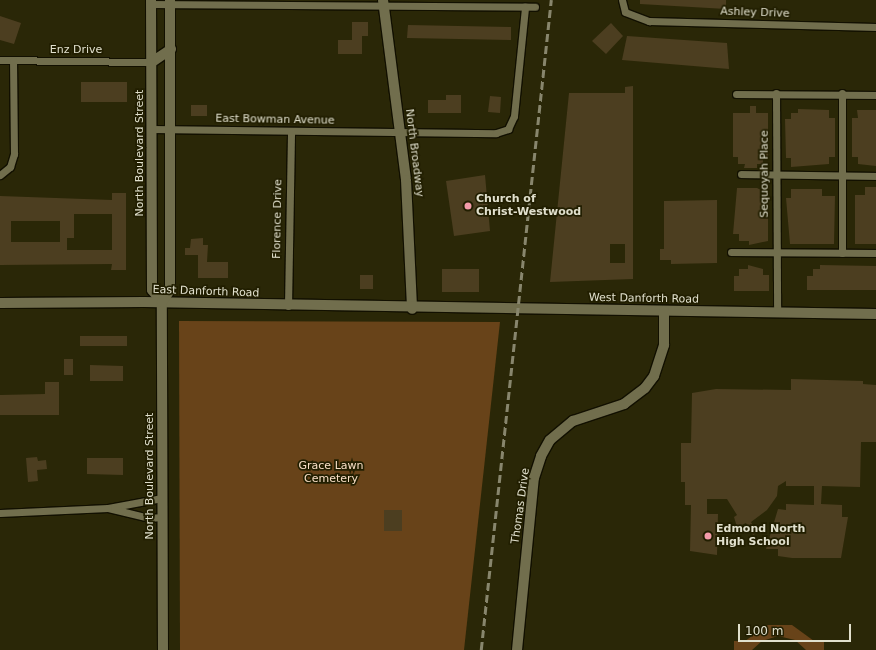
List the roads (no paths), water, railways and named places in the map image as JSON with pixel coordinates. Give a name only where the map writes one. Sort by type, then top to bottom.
[{"type":"main road","name":"North Boulevard Street","points":[[151,2],[152,290],[162,302]]},
{"type":"main road","name":"North Boulevard Street","points":[[163,650],[162,302],[170,290],[170,2]]},
{"type":"main road","name":"North Broadway","points":[[383,3],[410,232],[412,309]]},
{"type":"main road","points":[[152,62],[171,49]]},
{"type":"main road","name":"East Danforth Road","points":[[0,303],[162,302],[412,309]]},
{"type":"main road","name":"West Danforth Road","points":[[412,309],[664,310],[876,314]]},
{"type":"main road","name":"Thomas Drive","points":[[517,650],[534,478],[541,456],[550,440],[573,421],[624,404],[645,388],[662,351],[664,310]]},
{"type":"street","name":"Ashley Drive","points":[[622,0],[625,12],[633,18],[649,21],[876,27]]},
{"type":"street","points":[[151,2],[383,3],[535,7]]},
{"type":"street","name":"East Bowman Avenue","points":[[152,130],[496,133],[508,129],[514,116],[525,7]]},
{"type":"street","name":"Enz Drive","points":[[0,60],[152,62]]},
{"type":"street","points":[[1,175],[10,167],[14,154],[13,61]]},
{"type":"street","name":"Sequoyah Place","points":[[776,93],[777,312]]},
{"type":"street","points":[[842,93],[842,252]]},
{"type":"street","points":[[736,94],[842,93],[876,95]]},
{"type":"street","name":"Florence Drive","points":[[288,306],[291,132]]},
{"type":"street","points":[[741,174],[876,176]]},
{"type":"street","points":[[730,252],[777,254],[876,252]]},
{"type":"street","points":[[0,513],[108,508],[162,498]]},
{"type":"street","points":[[108,508],[148,518],[162,517]]},
{"type":"railway","points":[[481,650],[551,0]]},
{"type":"place","name":"Church of Christ-Westwood","points":[[468,206]]},
{"type":"place","name":"Edmond North High School","points":[[708,536]]},
{"type":"park label","name":"Grace Lawn Cemetery","points":[[331,473]]}]
